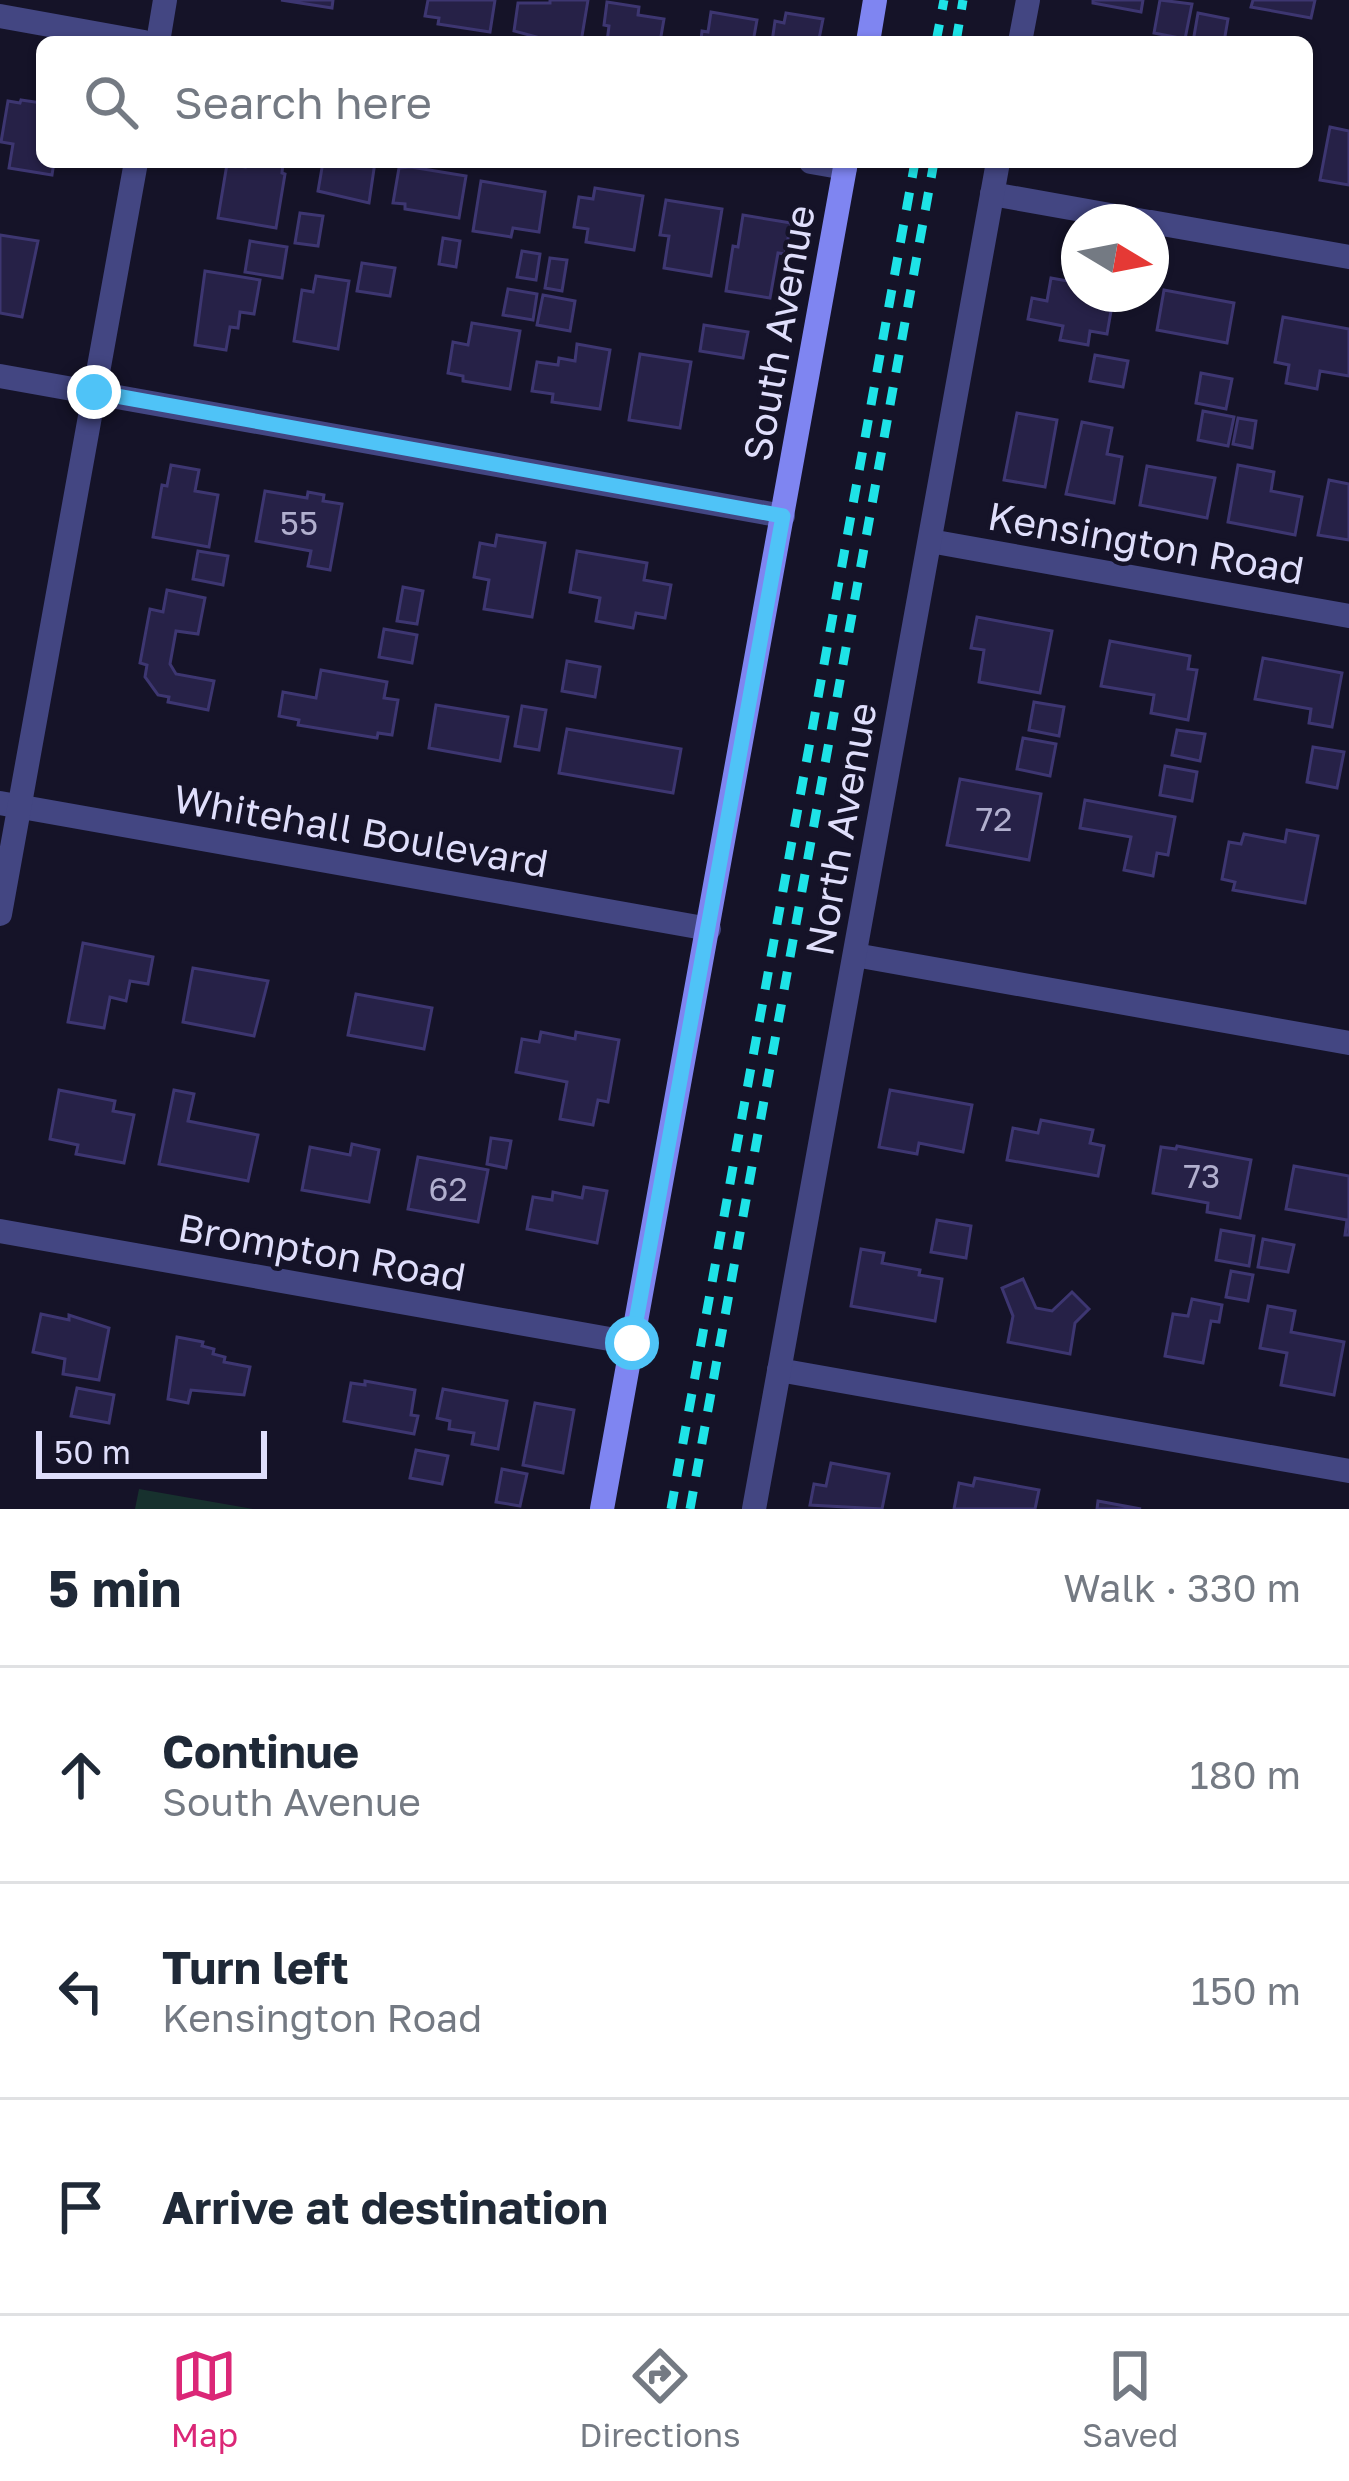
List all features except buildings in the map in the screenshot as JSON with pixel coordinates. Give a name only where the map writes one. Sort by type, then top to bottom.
[{"type":"street","points":[[159,36],[165,0]]},
{"type":"street","points":[[869,36],[875,0]]},
{"type":"street","points":[[1021,36],[1028,0]]},
{"type":"street","points":[[0,16],[111,36]]},
{"type":"street","points":[[0,914],[10,805],[135,168]]},
{"type":"street","name":"South Avenue","points":[[602,1509],[845,168]]},
{"type":"street","name":"North Avenue","points":[[754,1509],[997,168]]},
{"type":"street","points":[[992,194],[1061,206]]},
{"type":"street","points":[[1169,225],[1349,257]]},
{"type":"street","points":[[0,376],[783,516]]},
{"type":"street","name":"Kensington Road","points":[[930,541],[1349,616]]},
{"type":"street","name":"Whitehall Boulevard","points":[[10,805],[709,929]]},
{"type":"street","points":[[855,955],[1349,1043]]},
{"type":"street","name":"Brompton Road","points":[[0,1231],[632,1343]]},
{"type":"street","points":[[779,1370],[1349,1471]]},
{"type":"green space","points":[[139,1489],[253,1509],[135,1509]]},
{"type":"railway","points":[[937,36],[944,0]]},
{"type":"railway","points":[[957,36],[963,0]]},
{"type":"railway","points":[[671,1509],[914,168]]},
{"type":"railway","points":[[690,1509],[933,168]]},
{"type":"route","points":[[94,392],[783,516],[632,1343]]}]
